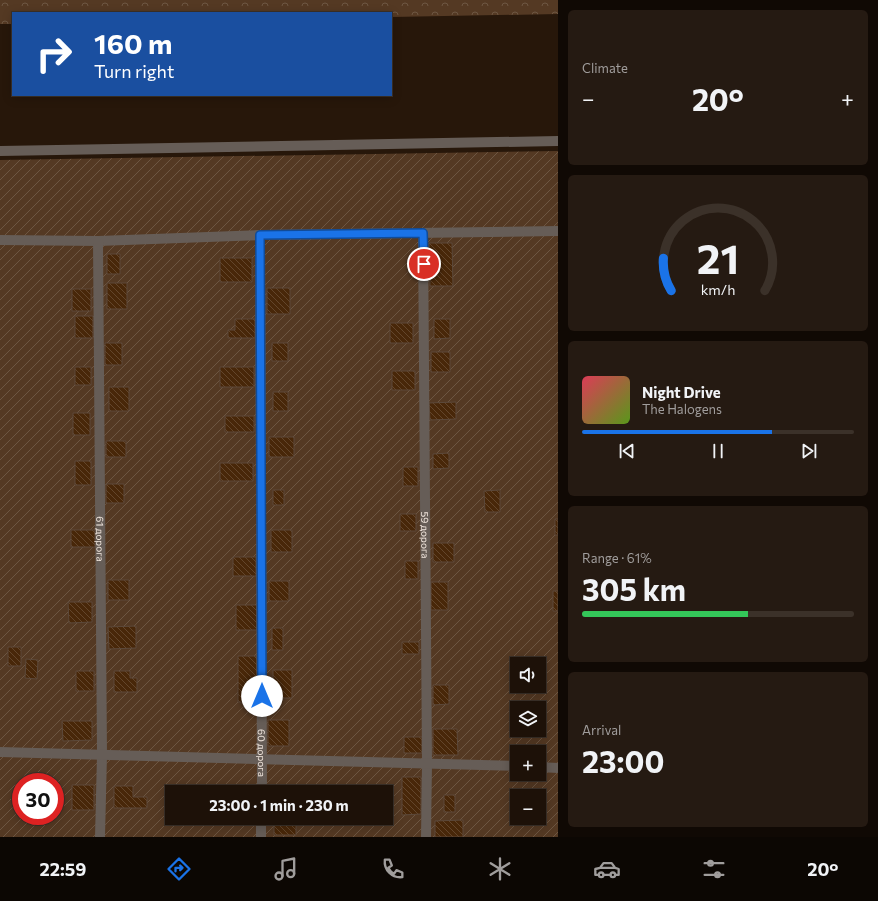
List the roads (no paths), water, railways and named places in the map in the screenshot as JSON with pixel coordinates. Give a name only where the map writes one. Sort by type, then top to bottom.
[{"type":"street","points":[[0,151],[558,141]]},
{"type":"street","points":[[0,240],[98,241],[260,235],[558,231]]},
{"type":"street","name":"59 дорога","points":[[423,233],[427,763],[426,837]]},
{"type":"street","name":"60 дорога","points":[[260,235],[262,785]]},
{"type":"street","name":"61 дорога","points":[[98,241],[102,755],[100,837]]},
{"type":"street","points":[[0,752],[510,766]]},
{"type":"street","points":[[546,767],[558,768]]},
{"type":"street","points":[[261,825],[261,837]]}]
